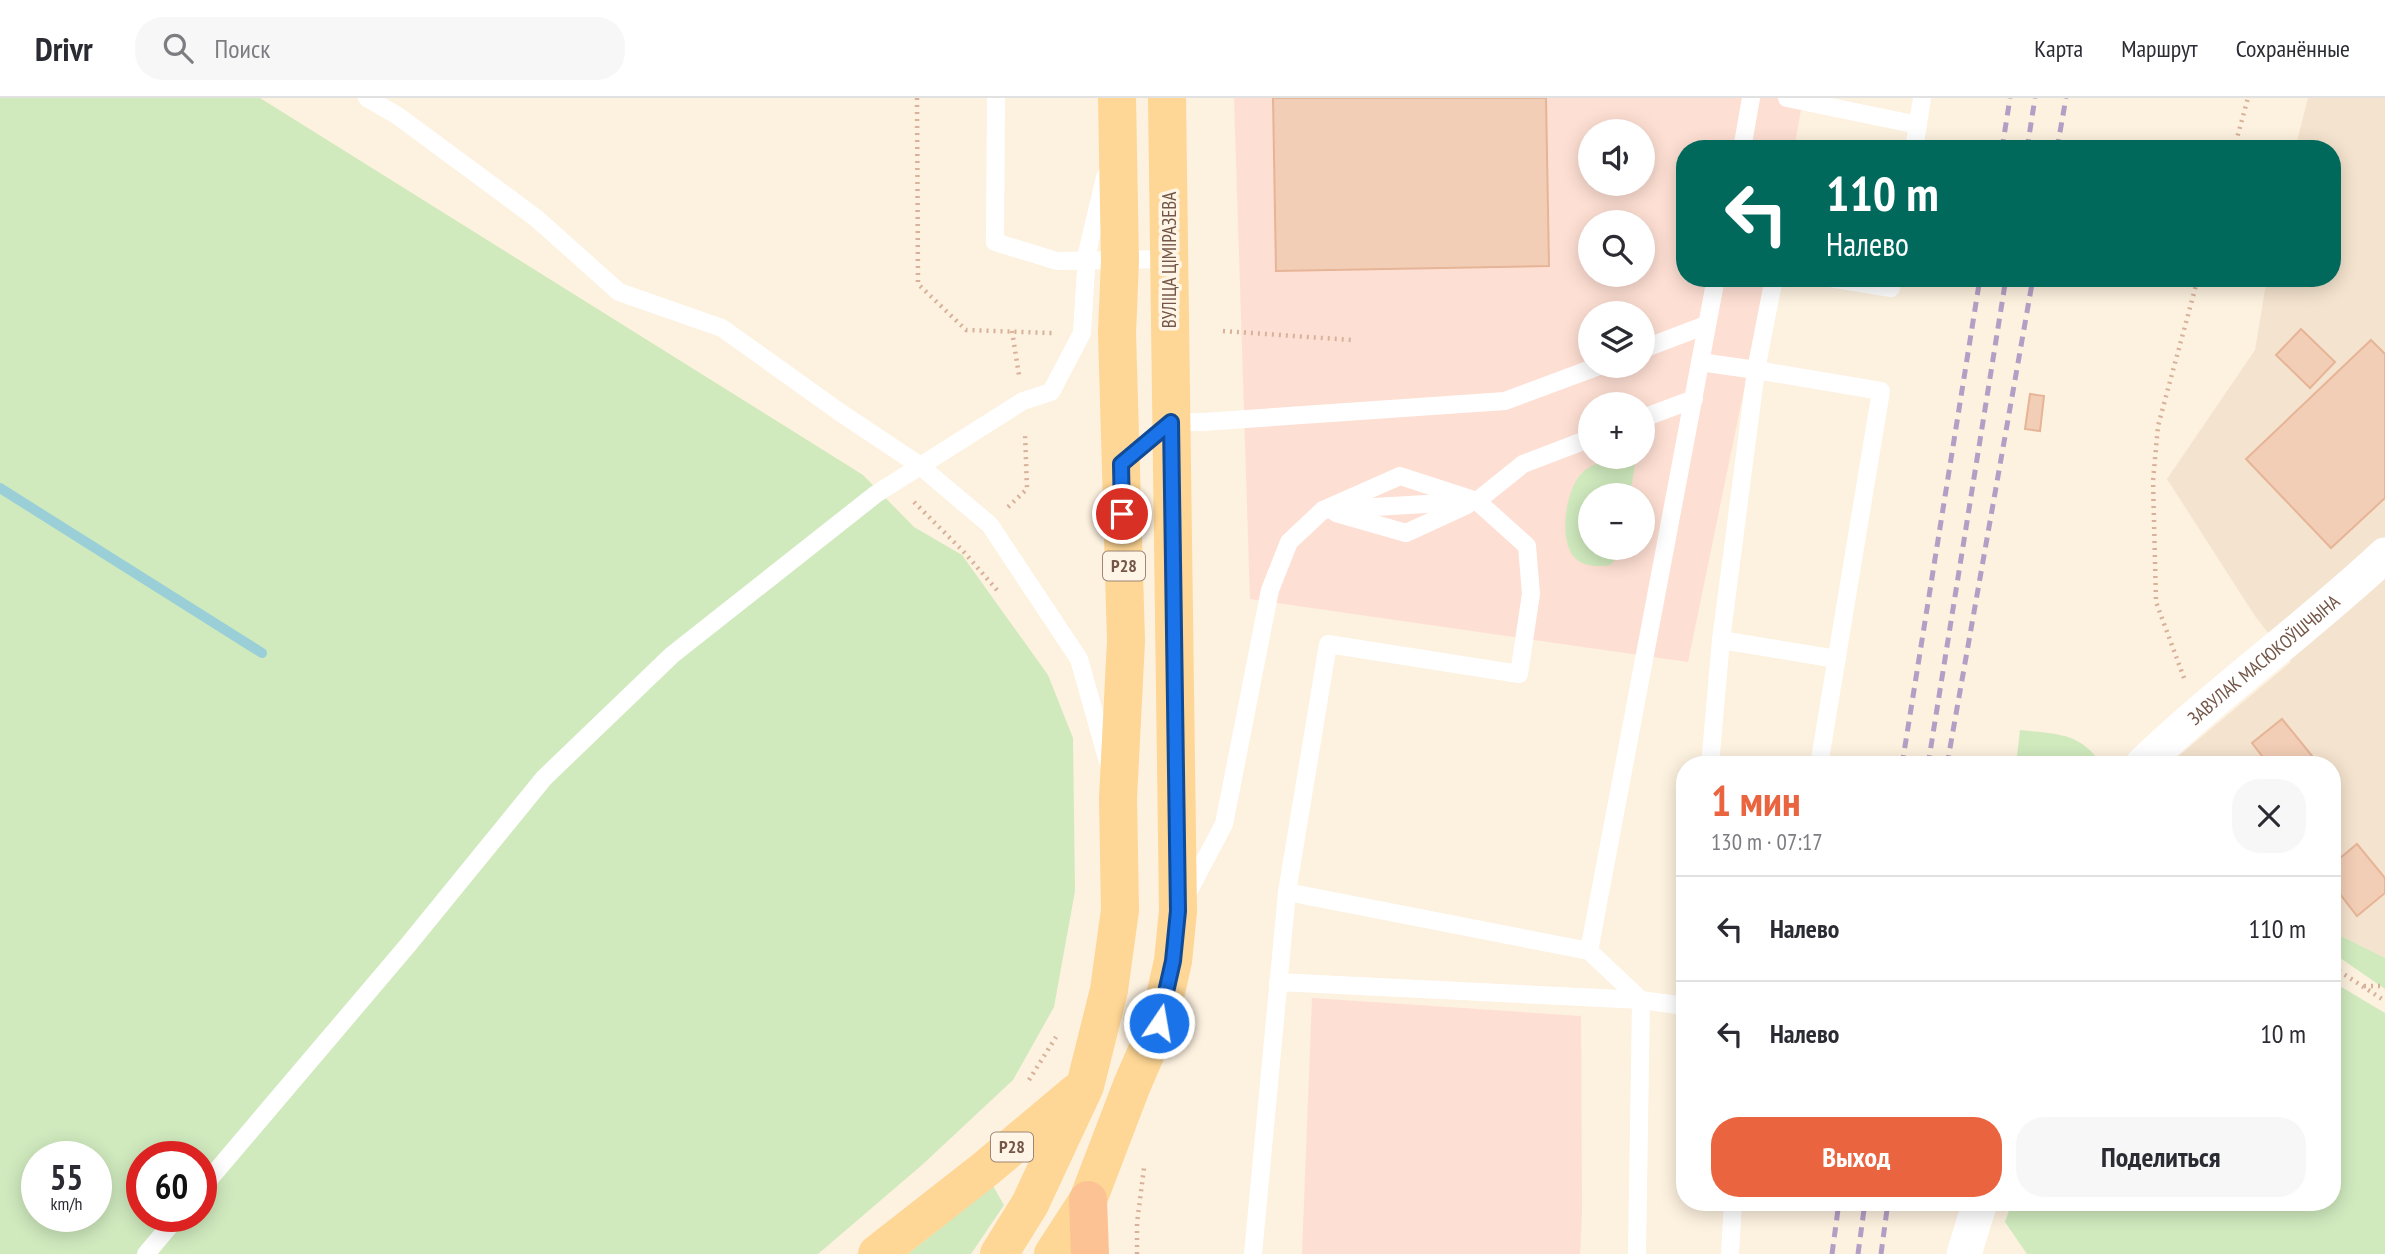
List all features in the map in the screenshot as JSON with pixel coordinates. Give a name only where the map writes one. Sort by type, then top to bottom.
[{"type":"highway","name":"Р28","points":[[1088,1200],[1090,1254]]},
{"type":"main road","name":"ВУЛІЦА ЦІМІРАЗЕВА","points":[[1167,98],[1171,422]]},
{"type":"main road","name":"Р28","points":[[999,1254],[1030,1204],[1085,1086],[1109,990],[1120,910],[1118,798],[1126,641],[1117,333],[1103,261],[1117,111]]},
{"type":"main road","name":"Р28","points":[[1053,1254],[1088,1200],[1159,1023],[1173,961],[1178,911],[1171,422]]},
{"type":"main road","name":"Р28","points":[[877,1254],[1085,1086]]},
{"type":"street","name":"ЗАВУЛАК МАСЮКОЎШЧЫНА","points":[[2151,756],[2349,589],[2385,555]]},
{"type":"street","points":[[1964,1254],[1977,1211]]},
{"type":"lane","points":[[367,98],[398,116],[536,219],[619,292],[722,328],[849,419],[919,465],[990,525],[1061,628],[1079,659],[1118,798]]},
{"type":"lane","points":[[996,98],[995,242],[1057,261],[1168,260]]},
{"type":"lane","points":[[1743,140],[1751,98]]},
{"type":"lane","points":[[1787,98],[1918,125]]},
{"type":"lane","points":[[1916,140],[1922,98]]},
{"type":"lane","points":[[217,1170],[408,945],[544,778],[672,655],[894,482],[1023,401],[1051,392],[1083,333],[1103,261]]},
{"type":"lane","points":[[1589,951],[1714,287]]},
{"type":"lane","points":[[1711,756],[1721,640],[1756,370],[1772,287]]},
{"type":"lane","points":[[1655,344],[1706,325]]},
{"type":"lane","points":[[1700,362],[1881,391],[1821,756]]},
{"type":"lane","points":[[1121,464],[1171,422],[1505,401],[1578,374]]},
{"type":"lane","points":[[1655,414],[1694,399]]},
{"type":"lane","points":[[1323,510],[1406,533],[1476,501],[1523,464],[1578,443]]},
{"type":"lane","points":[[1178,911],[1224,824],[1270,590],[1289,542],[1323,510],[1400,476],[1476,501],[1527,546],[1531,594],[1520,674],[1328,644],[1287,892],[1253,1254]]},
{"type":"lane","points":[[1323,510],[1476,501]]},
{"type":"lane","points":[[1721,640],[1837,659]]},
{"type":"lane","points":[[1287,892],[1589,951],[1642,1000],[1637,1254]]},
{"type":"lane","points":[[1278,982],[1642,1000],[1676,1005]]},
{"type":"lane","points":[[1730,1254],[1732,1211]]},
{"type":"lane","points":[[146,1254],[165,1232]]},
{"type":"path","points":[[917,98],[918,284],[966,330],[1060,333]]},
{"type":"path","points":[[2236,140],[2248,98]]},
{"type":"path","points":[[2196,287],[2158,426],[2153,481],[2156,602],[2197,715]]},
{"type":"path","points":[[963,551],[1027,489],[1023,401],[1012,331]]},
{"type":"path","points":[[1223,331],[1351,340]]},
{"type":"path","points":[[894,482],[963,551],[997,591]]},
{"type":"path","points":[[2341,972],[2385,1001]]},
{"type":"path","points":[[2363,986],[2385,986]]},
{"type":"path","points":[[1027,1082],[1062,1025]]},
{"type":"shaded area","points":[[1234,98],[1803,98],[1796,140],[1676,140],[1676,287],[1765,287],[1688,662],[1250,599]]},
{"type":"shaded area","points":[[2308,98],[2385,98],[2385,958],[2341,936],[2341,756],[2179,756],[2291,662],[2255,616],[2167,479],[2255,350],[2266,287],[2341,287],[2341,140],[2297,140]]},
{"type":"shaded area","points":[[1312,998],[1581,1016],[1580,1254],[1302,1254]]},
{"type":"green space","points":[[0,98],[260,98],[863,475],[914,527],[962,555],[1048,675],[1073,738],[1075,891],[1054,1007],[1013,1080],[922,1165],[818,1254],[0,1254]]},
{"type":"green space","points":[[1634,469],[1632,483],[1578,483],[1578,560],[1569,549],[1565,526],[1568,501],[1576,480],[1585,470]]},
{"type":"green space","points":[[1578,560],[1615,560],[1610,565],[1586,564]]},
{"type":"green space","points":[[2020,730],[2056,734],[2076,740],[2095,756],[2017,756]]},
{"type":"green space","points":[[2341,936],[2385,958],[2385,989],[2341,959]]},
{"type":"green space","points":[[2341,987],[2385,1013],[2385,1254],[2027,1254],[2005,1222],[2009,1211],[2341,1211]]},
{"type":"green space","points":[[993,1186],[1004,1205],[971,1254],[908,1254]]},
{"type":"building","points":[[1273,98],[1546,98],[1549,266],[1276,271]]},
{"type":"building","points":[[2301,329],[2335,362],[2310,388],[2276,355]]},
{"type":"building","points":[[2371,340],[2385,354],[2385,498],[2331,548],[2246,459]]},
{"type":"building","points":[[2030,394],[2044,396],[2040,431],[2025,429]]},
{"type":"building","points":[[2282,719],[2312,756],[2262,756],[2252,743]]},
{"type":"building","points":[[2357,844],[2385,878],[2385,893],[2357,916],[2341,895],[2341,857]]},
{"type":"waterway","points":[[0,488],[262,653]]},
{"type":"railway","points":[[2003,140],[2010,98]]},
{"type":"railway","points":[[2028,140],[2035,98]]},
{"type":"railway","points":[[2059,140],[2066,98]]},
{"type":"railway","points":[[1903,756],[1979,287]]},
{"type":"railway","points":[[1929,756],[2005,287]]},
{"type":"railway","points":[[1949,756],[2031,287]]},
{"type":"railway","points":[[1832,1254],[1838,1211]]},
{"type":"railway","points":[[1858,1254],[1864,1211]]},
{"type":"railway","points":[[1881,1254],[1887,1211]]},
{"type":"route","points":[[1122,514],[1121,464],[1171,422],[1178,911],[1173,961],[1159,1023]]}]
